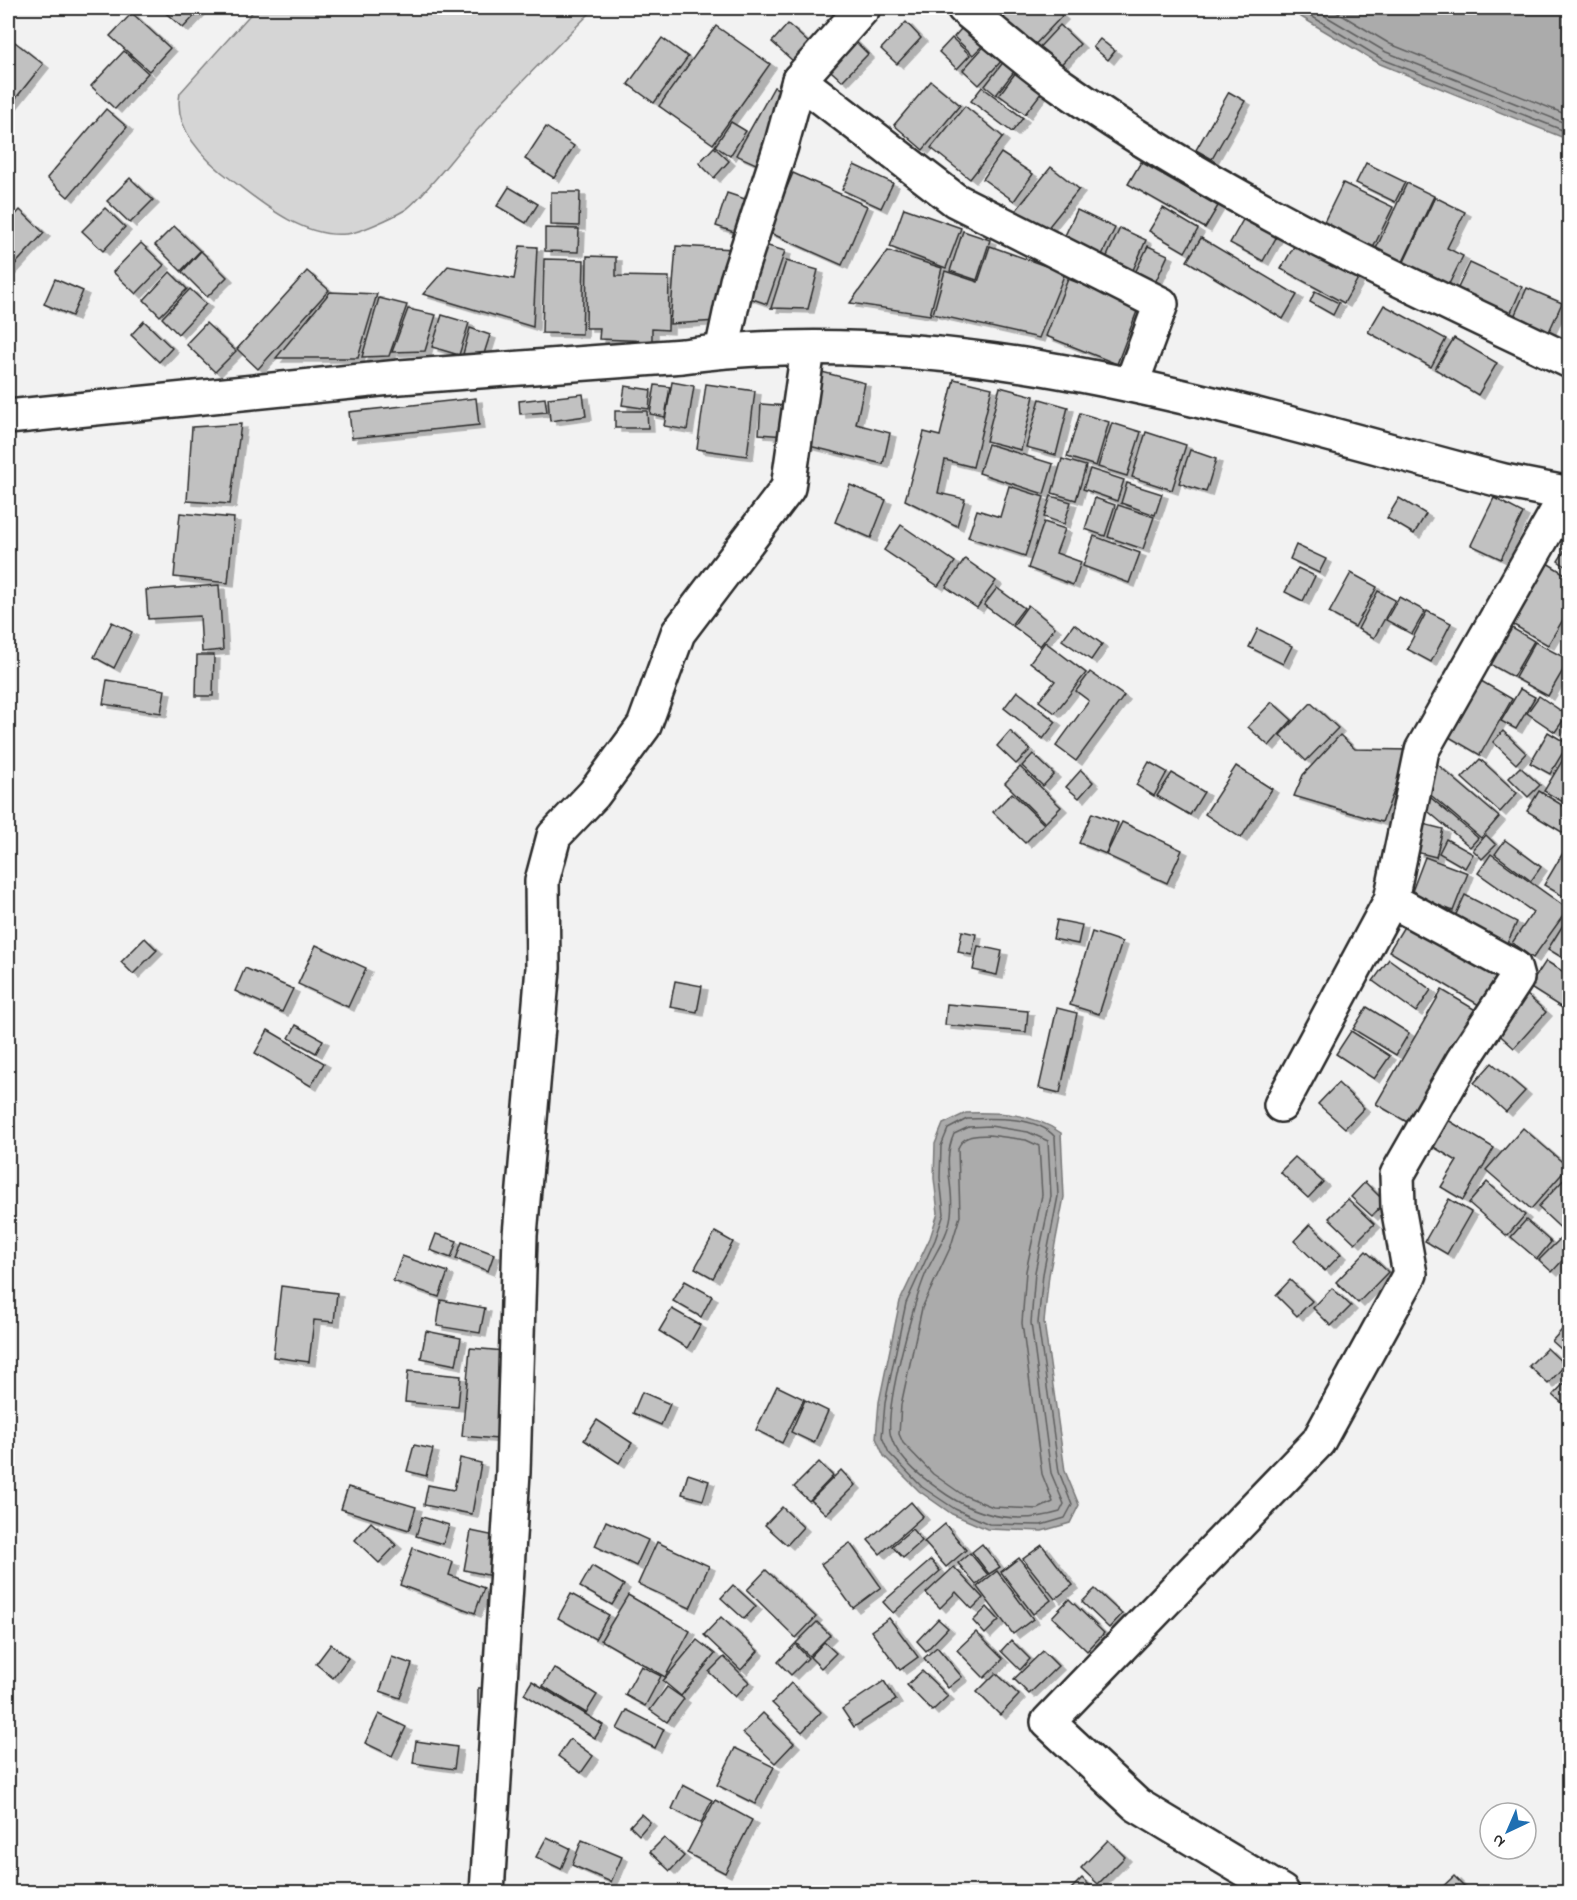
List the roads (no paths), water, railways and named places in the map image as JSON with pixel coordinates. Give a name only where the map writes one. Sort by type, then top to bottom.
[{"type":"street","points":[[964,8],[1062,86],[1147,143],[1256,206],[1428,294],[1569,361]]},
{"type":"street","points":[[722,351],[737,281],[781,146],[799,80],[859,9]]},
{"type":"street","points":[[799,80],[955,200],[1161,304],[1131,385]]},
{"type":"street","points":[[8,417],[400,377],[683,356],[722,351],[864,347],[942,354],[1101,378],[1504,481],[1568,494],[1422,750],[1391,900],[1281,1105]]},
{"type":"street","points":[[487,1893],[513,1472],[520,1235],[543,968],[542,881],[554,836],[594,794],[644,726],[678,633],[788,488],[808,349]]},
{"type":"street","points":[[1282,1893],[1137,1805],[1048,1722],[1318,1442],[1410,1274],[1398,1207],[1396,1175],[1463,1060],[1516,978],[1515,967],[1391,900]]},
{"type":"water","points":[[1286,8],[1569,8],[1569,140],[1380,64]]},
{"type":"water","points":[[966,1113],[1015,1115],[1039,1121],[1061,1133],[1064,1197],[1049,1275],[1044,1322],[1065,1471],[1079,1505],[1070,1523],[1042,1531],[987,1529],[952,1514],[919,1491],[884,1456],[876,1438],[879,1402],[900,1301],[930,1238],[938,1213],[934,1178],[935,1144],[943,1124]]}]
